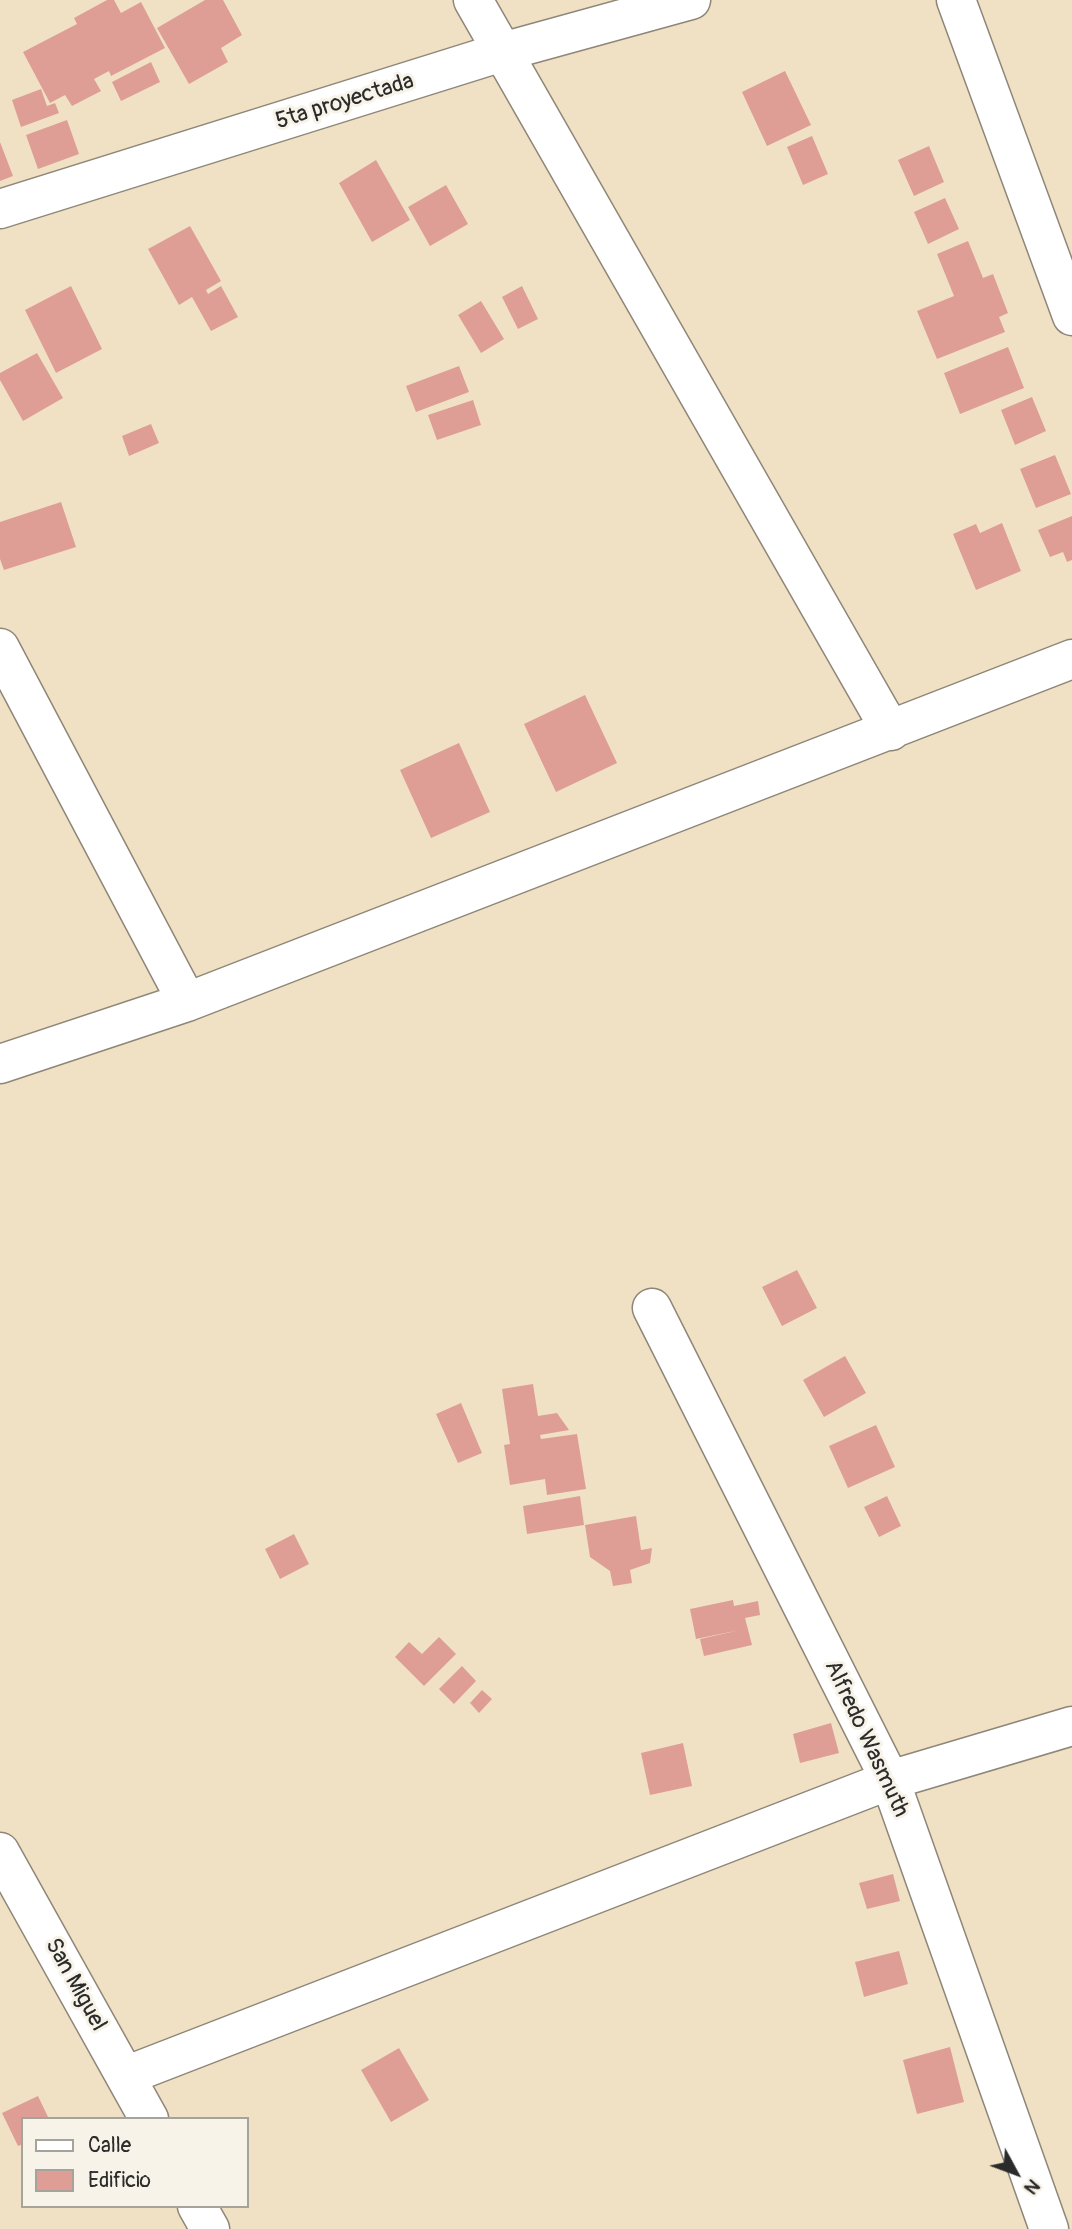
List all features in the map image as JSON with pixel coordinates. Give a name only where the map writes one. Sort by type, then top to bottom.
[{"type":"street","points":[[473,0],[891,731]]},
{"type":"street","name":"5ta proyectada","points":[[0,209],[502,52],[691,0]]},
{"type":"street","points":[[956,0],[1072,316]]},
{"type":"street","points":[[0,648],[187,1002]]},
{"type":"street","points":[[0,1064],[187,1002],[1072,659]]},
{"type":"street","name":"Alfredo Wasmuth","points":[[652,1308],[890,1780],[1049,2229]]},
{"type":"street","points":[[125,2076],[890,1780],[1072,1726]]},
{"type":"street","name":"San Miguel","points":[[0,1852],[148,2117]]},
{"type":"street","points":[[198,2208],[210,2229]]},
{"type":"building","points":[[107,0],[114,0],[121,13],[141,2],[165,48],[111,76],[109,71],[94,79],[101,91],[72,106],[65,95],[50,103],[23,52],[77,24],[74,18]]},
{"type":"building","points":[[205,0],[223,0],[242,35],[221,48],[228,62],[189,84],[157,28]]},
{"type":"building","points":[[151,62],[160,82],[121,101],[112,82]]},
{"type":"building","points":[[785,71],[811,125],[767,146],[742,92]]},
{"type":"building","points":[[41,89],[47,106],[55,103],[59,113],[21,127],[12,100]]},
{"type":"building","points":[[67,120],[79,154],[38,169],[26,135]]},
{"type":"building","points":[[812,136],[828,174],[803,185],[787,147]]},
{"type":"building","points":[[0,142],[13,176],[0,181]]},
{"type":"building","points":[[929,146],[944,182],[914,196],[898,160]]},
{"type":"building","points":[[376,160],[410,220],[372,242],[339,183]]},
{"type":"building","points":[[446,185],[468,224],[430,246],[408,207]]},
{"type":"building","points":[[945,198],[959,229],[928,244],[914,212]]},
{"type":"building","points":[[190,226],[221,281],[206,290],[208,294],[221,286],[238,317],[211,331],[192,297],[179,305],[148,249]]},
{"type":"building","points":[[968,241],[983,278],[993,274],[1008,313],[999,317],[1005,332],[937,359],[917,311],[954,296],[937,254]]},
{"type":"building","points":[[71,286],[102,349],[56,373],[25,310]]},
{"type":"building","points":[[522,286],[538,319],[518,329],[502,297]]},
{"type":"building","points":[[481,301],[504,339],[481,353],[458,315]]},
{"type":"building","points":[[1008,347],[1024,388],[960,414],[944,373]]},
{"type":"building","points":[[37,353],[63,398],[23,421],[0,380],[0,373]]},
{"type":"building","points":[[459,366],[469,392],[416,412],[406,386]]},
{"type":"building","points":[[1032,397],[1046,431],[1015,445],[1001,410]]},
{"type":"building","points":[[473,400],[481,425],[437,440],[428,415]]},
{"type":"building","points":[[151,424],[159,443],[129,456],[122,436]]},
{"type":"building","points":[[1055,455],[1071,494],[1036,508],[1020,469]]},
{"type":"building","points":[[61,502],[76,547],[4,570],[0,559],[0,522]]},
{"type":"building","points":[[1072,516],[1072,560],[1067,562],[1063,552],[1050,557],[1038,530]]},
{"type":"building","points":[[1002,523],[1021,571],[976,590],[953,534],[976,524],[980,533]]},
{"type":"building","points":[[585,695],[617,763],[556,792],[524,724]]},
{"type":"building","points":[[459,743],[490,812],[431,838],[400,770]]},
{"type":"building","points":[[797,1270],[817,1308],[782,1326],[762,1287]]},
{"type":"building","points":[[845,1356],[866,1393],[824,1417],[803,1380]]},
{"type":"building","points":[[533,1384],[538,1416],[557,1413],[569,1430],[540,1435],[541,1439],[577,1434],[586,1489],[547,1495],[545,1479],[510,1485],[504,1445],[510,1444],[502,1389]]},
{"type":"building","points":[[461,1403],[482,1453],[458,1463],[436,1414]]},
{"type":"building","points":[[876,1425],[895,1467],[848,1488],[829,1446]]},
{"type":"building","points":[[580,1496],[584,1525],[527,1534],[523,1506]]},
{"type":"building","points":[[887,1496],[901,1526],[879,1537],[864,1507]]},
{"type":"building","points":[[636,1516],[641,1550],[652,1548],[650,1563],[630,1570],[632,1583],[613,1586],[610,1571],[590,1557],[585,1525]]},
{"type":"building","points":[[294,1534],[309,1564],[280,1579],[265,1549]]},
{"type":"building","points":[[733,1600],[734,1606],[758,1601],[760,1615],[745,1618],[752,1645],[704,1656],[700,1639],[740,1630],[696,1639],[690,1609]]},
{"type":"building","points":[[439,1637],[456,1654],[424,1686],[395,1657],[409,1642],[422,1654]]},
{"type":"building","points":[[462,1666],[476,1681],[454,1704],[439,1689]]},
{"type":"building","points":[[482,1690],[492,1699],[479,1713],[470,1703]]},
{"type":"building","points":[[831,1723],[839,1753],[800,1763],[793,1734]]},
{"type":"building","points":[[683,1743],[692,1786],[650,1795],[641,1753]]},
{"type":"building","points":[[893,1874],[900,1901],[867,1909],[859,1883]]},
{"type":"building","points":[[899,1951],[908,1984],[864,1997],[855,1962]]},
{"type":"building","points":[[950,2047],[964,2102],[917,2114],[903,2060]]},
{"type":"building","points":[[399,2048],[429,2100],[391,2122],[361,2070]]},
{"type":"building","points":[[38,2096],[48,2117],[21,2117],[21,2145],[18,2146],[2,2113]]}]
